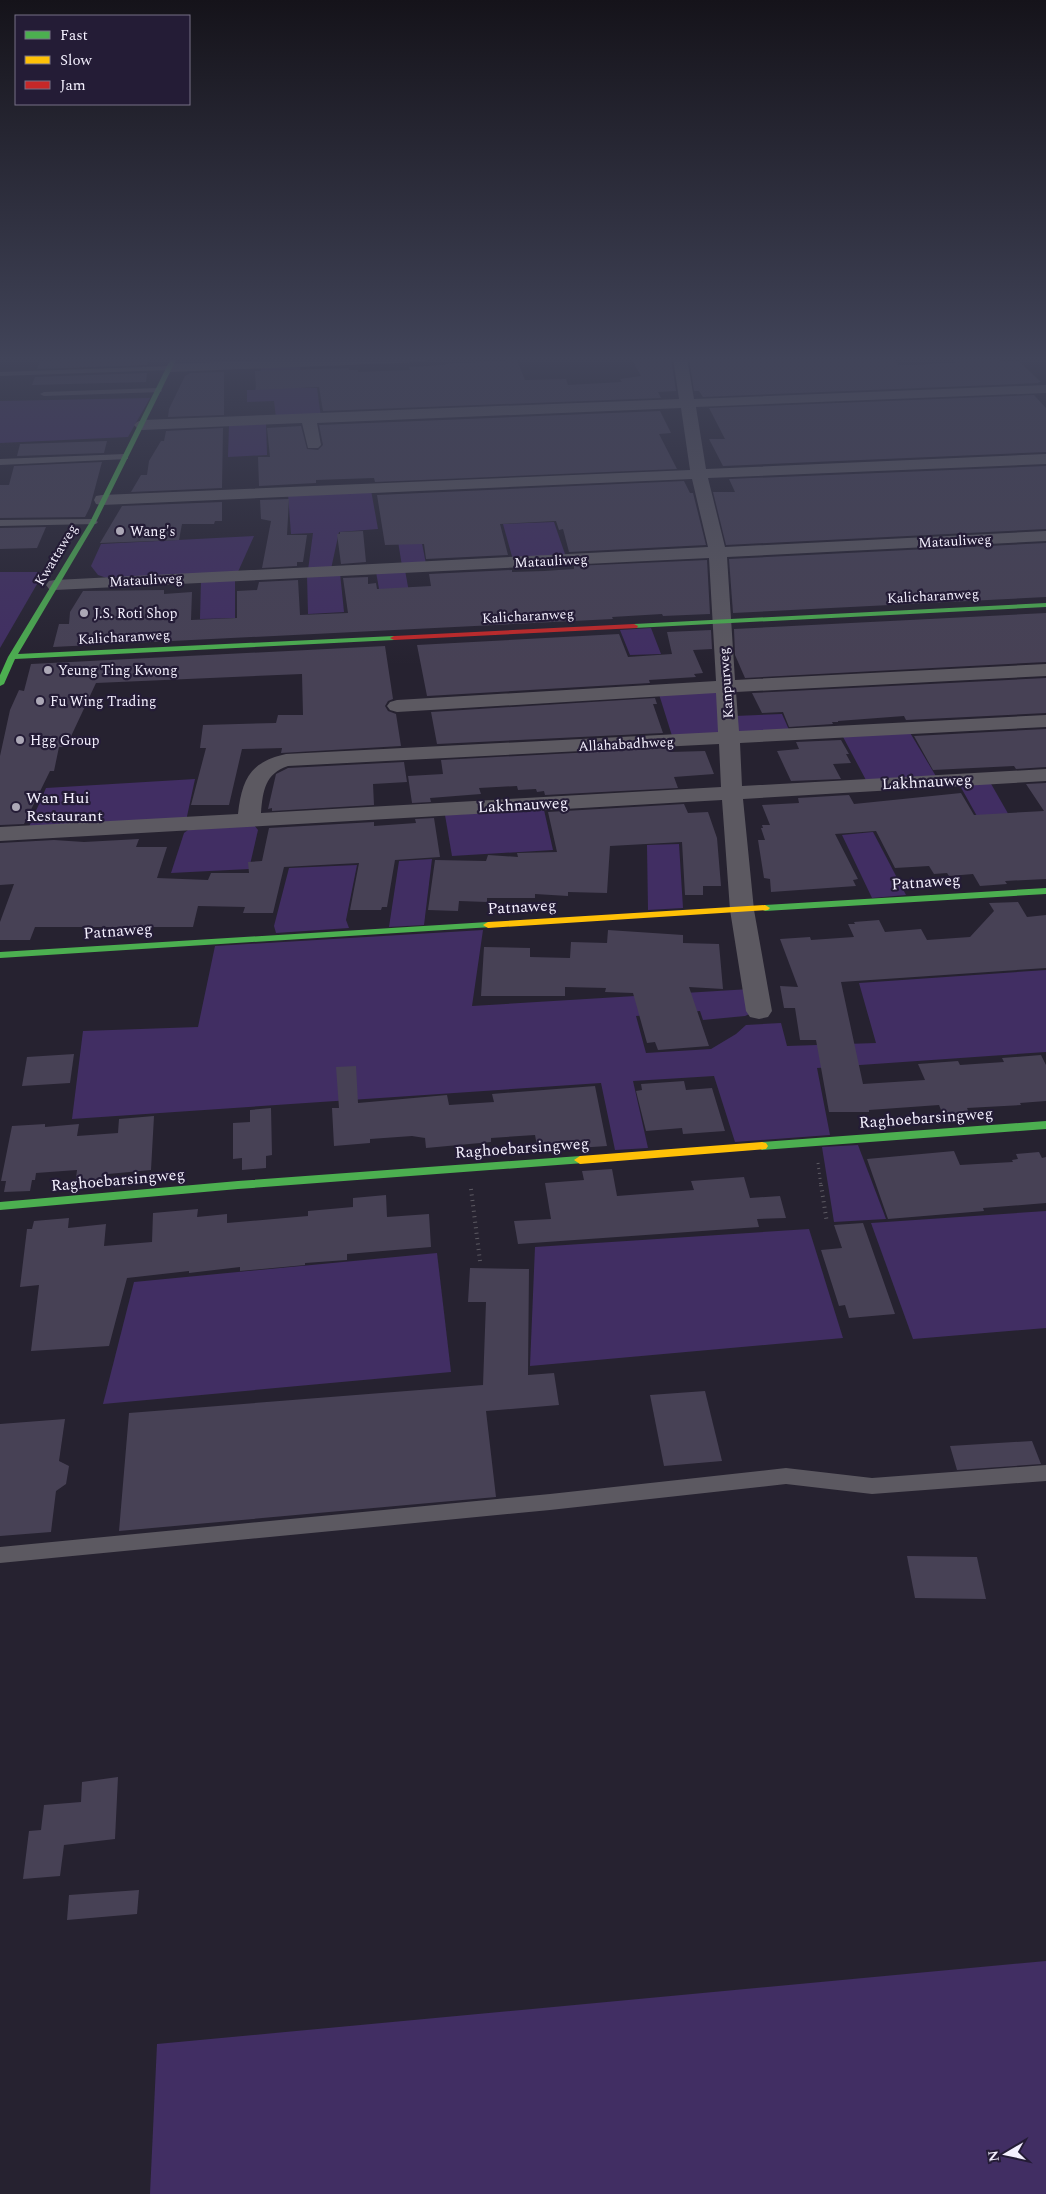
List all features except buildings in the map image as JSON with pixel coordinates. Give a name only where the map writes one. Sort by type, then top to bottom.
[{"type":"street","name":"Kwattaweg","points":[[0,684],[12,658],[93,522],[102,500],[123,460]]},
{"type":"street","name":"Kanpurweg","points":[[697,460],[718,553],[732,793],[742,910],[760,1011]]},
{"type":"street","points":[[102,500],[1014,460]]},
{"type":"street","name":"Matauliweg","points":[[55,585],[1046,536]]},
{"type":"street","name":"Kalicharanweg","points":[[12,658],[1046,605]]},
{"type":"street","points":[[396,706],[1046,670]]},
{"type":"street","name":"Allahabadhweg","points":[[250,821],[252,792],[257,775],[271,764],[286,760],[1046,721]]},
{"type":"street","name":"Lakhnauweg","points":[[0,834],[1046,775]]},
{"type":"street","name":"Patnaweg","points":[[0,955],[1046,891]]},
{"type":"street","name":"Raghoebarsingweg","points":[[0,1206],[238,1185],[1046,1125]]},
{"type":"lane","points":[[0,462],[40,460]]},
{"type":"lane","points":[[0,523],[93,522]]},
{"type":"lane","points":[[0,1555],[491,1508],[786,1476],[872,1486],[1046,1473]]},
{"type":"path","points":[[814,1142],[827,1223]]},
{"type":"path","points":[[468,1168],[480,1260]]},
{"type":"shaded area","points":[[371,490],[378,529],[339,532],[331,569],[308,570],[313,533],[291,534],[288,494]]},
{"type":"shaded area","points":[[554,522],[566,557],[513,560],[503,524]]},
{"type":"shaded area","points":[[419,528],[426,564],[402,566],[396,529]]},
{"type":"shaded area","points":[[254,536],[237,574],[107,578],[98,575],[91,566],[101,544]]},
{"type":"shaded area","points":[[405,570],[412,609],[383,611],[376,572]]},
{"type":"shaded area","points":[[0,572],[44,572],[0,648]]},
{"type":"shaded area","points":[[340,573],[344,612],[308,614],[307,575]]},
{"type":"shaded area","points":[[235,578],[235,618],[200,619],[201,580]]},
{"type":"shaded area","points":[[651,628],[661,654],[630,655],[620,630]]},
{"type":"shaded area","points":[[720,690],[724,733],[673,739],[658,691]]},
{"type":"shaded area","points":[[782,714],[790,732],[737,732],[735,716]]},
{"type":"shaded area","points":[[909,731],[937,778],[867,782],[842,735]]},
{"type":"shaded area","points":[[195,779],[186,821],[28,829],[46,788]]},
{"type":"shaded area","points":[[990,782],[1014,824],[982,825],[959,784]]},
{"type":"shaded area","points":[[544,810],[553,850],[452,856],[445,815]]},
{"type":"shaded area","points":[[254,825],[258,830],[249,869],[171,873],[184,833],[188,830]]},
{"type":"shaded area","points":[[873,832],[906,895],[872,898],[842,835]]},
{"type":"shaded area","points":[[679,844],[683,908],[648,910],[647,845]]},
{"type":"shaded area","points":[[432,859],[424,925],[389,927],[399,861]]},
{"type":"shaded area","points":[[357,865],[346,920],[349,928],[276,933],[274,926],[289,868]]},
{"type":"shaded area","points":[[483,930],[472,1006],[750,989],[752,1013],[745,1016],[703,1020],[700,1011],[636,1016],[646,1053],[711,1049],[736,1034],[746,1025],[781,1023],[787,1046],[876,1043],[859,983],[1046,970],[1046,1052],[817,1068],[830,1135],[735,1142],[714,1076],[633,1081],[648,1148],[615,1150],[601,1083],[72,1119],[83,1031],[198,1027],[215,946]]},
{"type":"shaded area","points":[[858,1145],[886,1219],[834,1222],[822,1147]]},
{"type":"shaded area","points":[[1046,1211],[1046,1328],[913,1339],[871,1223]]},
{"type":"shaded area","points":[[809,1229],[843,1338],[530,1366],[535,1247]]},
{"type":"shaded area","points":[[437,1253],[451,1372],[103,1404],[134,1282]]},
{"type":"shaded area","points":[[1046,1961],[1046,2194],[150,2194],[157,2044]]},
{"type":"traffic: fast","points":[[0,684],[12,657],[93,522],[123,460]]},
{"type":"traffic: fast","points":[[634,626],[1046,605]]},
{"type":"traffic: fast","points":[[12,657],[394,638]]},
{"type":"traffic: fast","points":[[765,908],[1046,891]]},
{"type":"traffic: fast","points":[[0,955],[488,925]]},
{"type":"traffic: fast","points":[[762,1146],[1046,1125]]},
{"type":"traffic: fast","points":[[0,1206],[238,1185],[580,1160]]},
{"type":"traffic: slow","points":[[488,925],[765,908]]},
{"type":"traffic: slow","points":[[580,1160],[762,1146]]},
{"type":"traffic: jam","points":[[394,638],[634,626]]},
{"type":"place","name":"Wang's","points":[[120,531]]},
{"type":"place","name":"J.S. Roti Shop","points":[[84,613]]},
{"type":"place","name":"Yeung Ting Kwong","points":[[48,670]]},
{"type":"place","name":"Fu Wing Trading","points":[[40,701]]},
{"type":"place","name":"Hgg Group","points":[[20,740]]},
{"type":"place","name":"Wan Hui Restaurant","points":[[16,807]]}]
